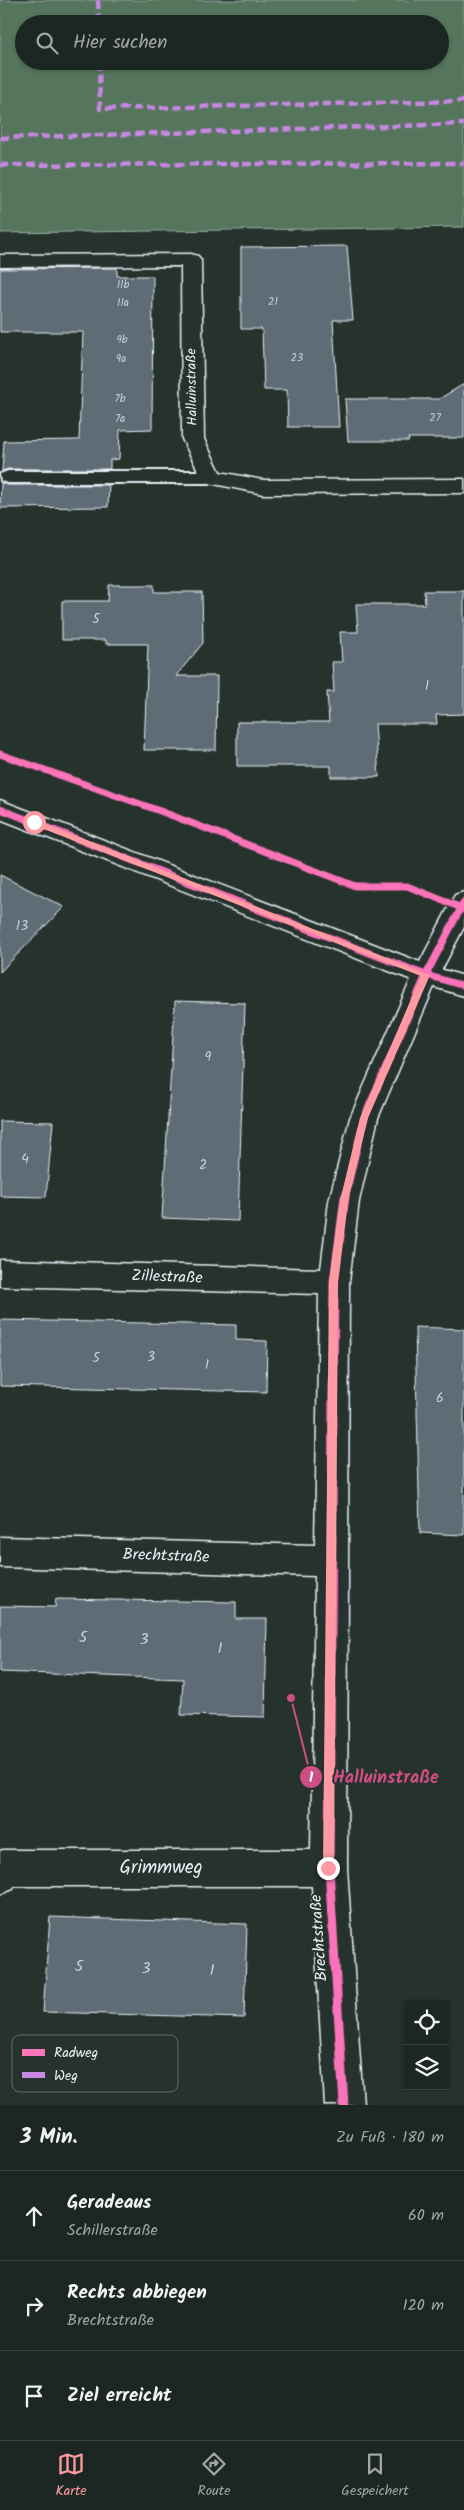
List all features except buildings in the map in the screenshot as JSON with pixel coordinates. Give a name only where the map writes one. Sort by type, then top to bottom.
[{"type":"street","name":"Halluinstraße","points":[[0,261],[191,260],[192,439],[212,477]]},
{"type":"street","points":[[212,477],[263,487],[464,486]]},
{"type":"street","points":[[0,809],[426,975],[464,986]]},
{"type":"street","points":[[426,975],[464,902]]},
{"type":"street","name":"Brechtstraße","points":[[344,2105],[328,1868],[334,1282],[344,1201],[364,1118],[426,975]]},
{"type":"street","name":"Zillestraße","points":[[0,1273],[334,1282]]},
{"type":"street","name":"Brechtstraße","points":[[0,1552],[331,1561]]},
{"type":"street","name":"Grimmweg","points":[[0,1876],[3,1868],[328,1868]]},
{"type":"lane","points":[[8,477],[212,477]]},
{"type":"green space","points":[[0,0],[464,0],[464,227],[0,233]]},
{"type":"marked path","points":[[98,0],[99,15]]},
{"type":"marked path","points":[[99,70],[100,109],[464,101]]},
{"type":"marked path","points":[[0,138],[464,124]]},
{"type":"marked path","points":[[0,165],[464,163]]},
{"type":"cycle path","points":[[0,754],[160,811],[355,886],[407,886],[464,909]]},
{"type":"cycle path","points":[[0,809],[426,975],[464,986]]},
{"type":"cycle path","points":[[344,2105],[329,1868],[334,1282],[344,1201],[364,1118],[426,975],[464,902]]},
{"type":"place","name":"Halluinstraße","points":[[291,1698]]},
{"type":"route","points":[[34,822],[426,975],[364,1118],[344,1201],[334,1282],[328,1868]]}]
